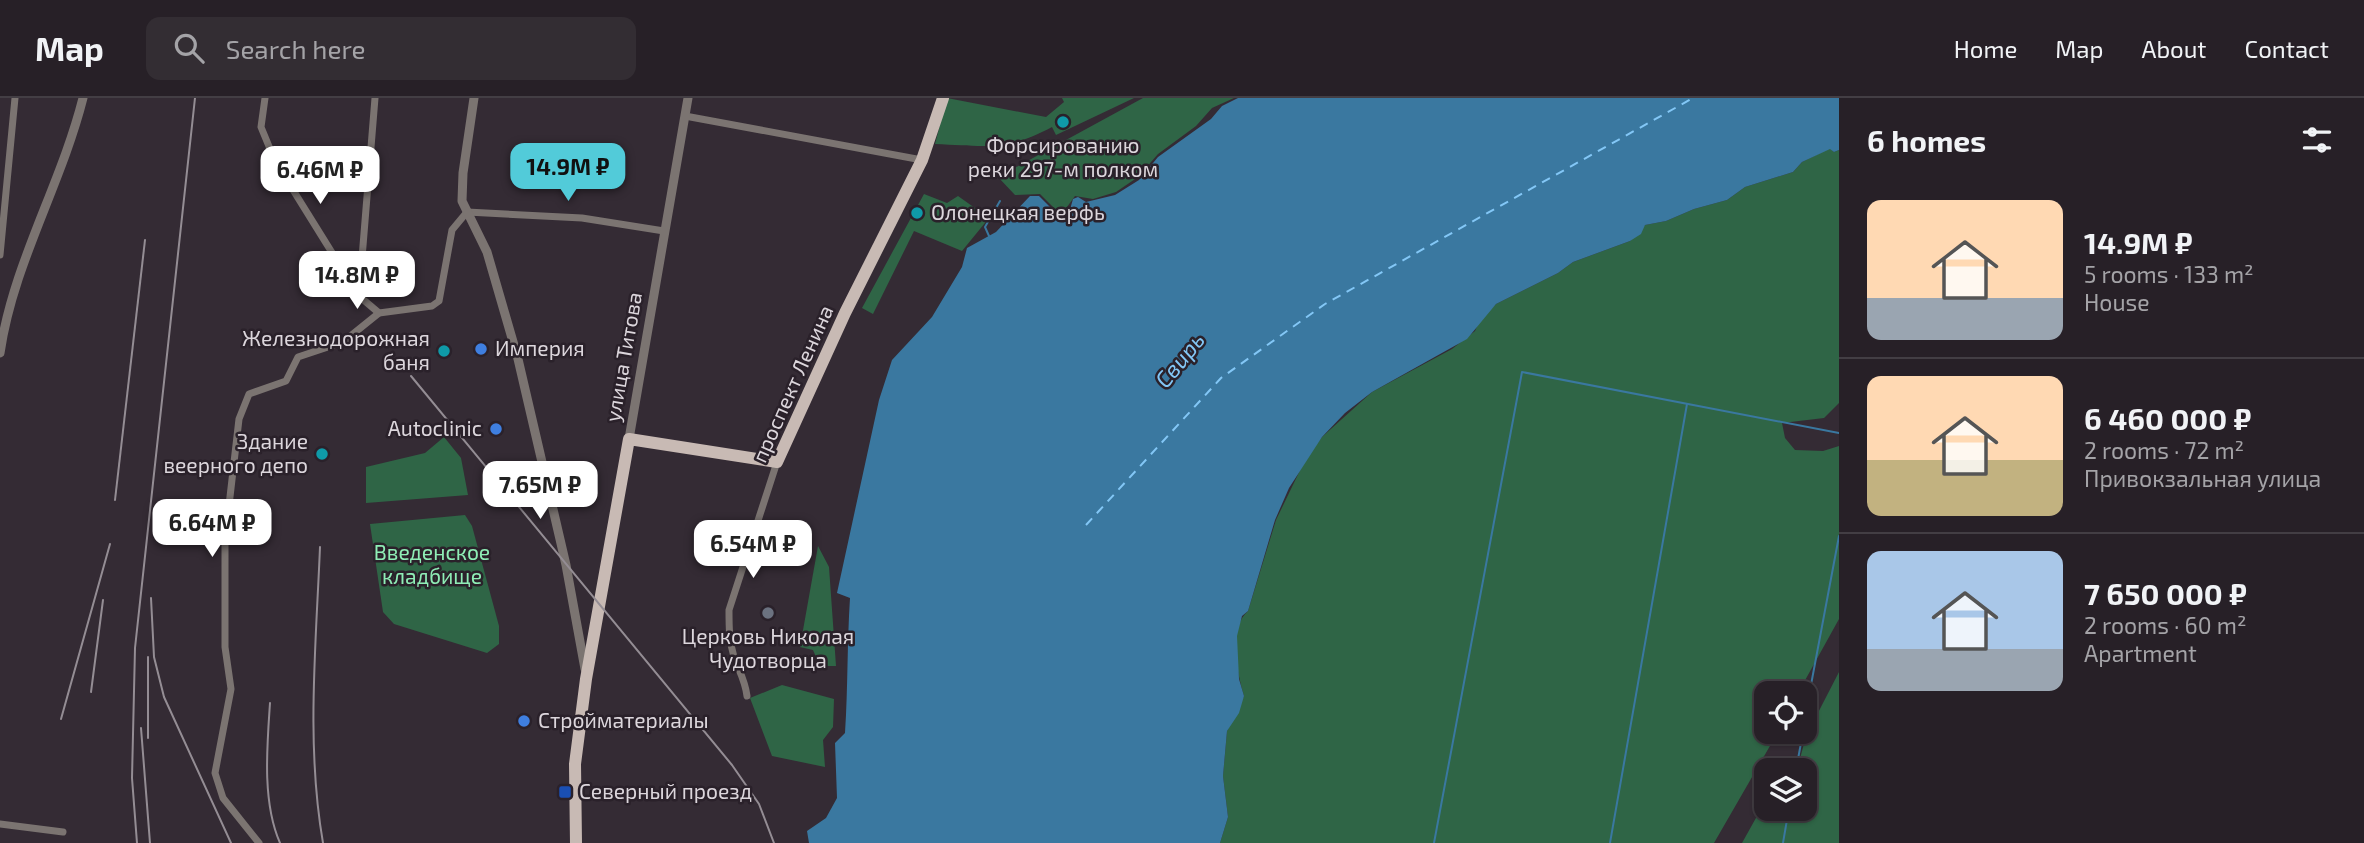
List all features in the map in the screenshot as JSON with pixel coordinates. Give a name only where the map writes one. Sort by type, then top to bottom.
[{"type":"main road","name":"проспект Ленина","points":[[778,463],[845,313],[922,160],[943,98]]},
{"type":"main road","points":[[629,439],[778,463]]},
{"type":"main road","name":"улица Титова","points":[[576,843],[573,778],[586,678],[629,439]]},
{"type":"street","points":[[0,255],[15,98]]},
{"type":"street","points":[[0,353],[3,316],[73,138],[83,98]]},
{"type":"street","points":[[265,98],[261,127],[275,161],[359,296],[379,313]]},
{"type":"street","points":[[359,296],[375,98]]},
{"type":"street","points":[[474,98],[461,188],[467,212],[487,252],[518,359],[566,565],[586,678]]},
{"type":"street","name":"улица Титова","points":[[629,439],[688,98]]},
{"type":"street","points":[[685,116],[922,160]]},
{"type":"street","points":[[259,843],[223,797],[215,772],[231,688],[225,647],[225,540],[239,419],[248,394],[286,381],[298,357],[343,342],[379,313],[432,306],[439,301],[452,230],[459,218],[467,212],[582,218],[664,231]]},
{"type":"street","name":"проспект Ленина","points":[[747,696],[745,679],[734,656],[728,632],[729,610],[778,463]]},
{"type":"street","points":[[0,824],[63,832]]},
{"type":"green space","points":[[947,98],[1046,117],[1064,102],[1062,98],[1134,98],[1056,135],[1052,127],[1008,144],[982,146],[935,144]]},
{"type":"green space","points":[[1143,98],[1234,98],[1212,108],[1196,126],[1158,154],[1138,177],[1116,192],[1093,199],[1075,196],[1067,207],[1057,211],[1040,194],[1015,195],[998,177]]},
{"type":"green space","points":[[1830,148],[1834,152],[1839,150],[1839,403],[1824,418],[1782,423],[1785,438],[1795,450],[1823,451],[1839,446],[1839,619],[1805,681],[1754,681],[1754,744],[1771,744],[1763,758],[1754,758],[1754,774],[1714,843],[1220,843],[1228,817],[1223,776],[1227,731],[1244,696],[1237,663],[1238,628],[1248,611],[1276,520],[1305,460],[1322,437],[1372,392],[1452,349],[1475,331],[1479,321],[1496,304],[1558,273],[1573,262],[1630,241],[1645,225],[1666,221],[1694,209],[1727,200],[1745,187],[1793,172],[1802,162]]},
{"type":"green space","points":[[924,194],[947,203],[958,196],[989,218],[962,251],[914,231],[873,314],[862,308]]},
{"type":"green space","points":[[444,437],[461,458],[468,495],[366,503],[366,467],[425,453]]},
{"type":"green space","name":"Введенское кладбище","points":[[465,515],[472,526],[499,626],[499,644],[487,653],[394,624],[383,612],[370,524]]},
{"type":"green space","points":[[818,546],[829,567],[836,666],[820,666],[813,650],[800,647]]},
{"type":"green space","points":[[1839,672],[1839,843],[1742,843],[1754,821],[1817,821],[1817,758],[1800,758],[1804,744],[1817,744],[1817,715]]},
{"type":"green space","points":[[782,685],[834,699],[833,727],[823,740],[825,767],[772,756],[750,698]]},
{"type":"water","name":"Свирь","points":[[1238,98],[1839,98],[1839,150],[1834,152],[1830,149],[1802,162],[1793,172],[1745,187],[1727,200],[1694,209],[1666,221],[1645,225],[1641,234],[1630,241],[1573,262],[1558,273],[1496,304],[1467,339],[1372,392],[1345,413],[1322,437],[1289,488],[1275,520],[1248,611],[1242,616],[1237,636],[1239,679],[1244,696],[1239,713],[1227,731],[1223,776],[1228,817],[1220,843],[809,843],[807,831],[826,818],[837,798],[835,743],[845,733],[850,598],[837,593],[879,400],[892,360],[932,317],[962,267],[967,248],[996,232],[1030,196],[1039,196],[1059,216],[1069,213],[1073,199],[1078,197],[1086,202],[1115,195],[1139,180],[1158,157],[1211,119],[1222,106]]},
{"type":"waterway","points":[[989,236],[985,227],[1000,201]]},
{"type":"waterway","points":[[1434,843],[1522,372],[1839,433]]},
{"type":"waterway","points":[[1610,843],[1687,404]]},
{"type":"waterway","points":[[1812,681],[1839,536]]},
{"type":"waterway","points":[[1798,758],[1801,744]]},
{"type":"waterway","points":[[1783,843],[1787,821]]},
{"type":"ferry route","points":[[1086,525],[1221,378],[1325,304],[1693,98]]},
{"type":"railway","points":[[137,843],[132,778],[135,648],[195,98]]},
{"type":"railway","points":[[115,500],[145,240]]},
{"type":"railway","points":[[411,376],[732,765],[759,804],[774,843]]},
{"type":"railway","points":[[61,719],[110,544]]},
{"type":"railway","points":[[320,547],[314,732],[323,843]]},
{"type":"railway","points":[[151,598],[154,657],[164,697],[231,843]]},
{"type":"railway","points":[[91,692],[103,600]]},
{"type":"railway","points":[[148,657],[148,738]]},
{"type":"railway","points":[[270,703],[268,792],[270,810],[280,843]]},
{"type":"railway","points":[[141,728],[150,843]]},
{"type":"place","name":"Форсированию реки 297-м полком","points":[[1063,122]]},
{"type":"place","name":"Олонецкая верфь","points":[[917,213]]},
{"type":"place","name":"Империя","points":[[481,349]]},
{"type":"place","name":"Железнодорожная баня","points":[[444,351]]},
{"type":"place","name":"Autoclinic","points":[[496,429]]},
{"type":"place","name":"Здание веерного депо","points":[[322,454]]},
{"type":"place","name":"Церковь Николая Чудотворца","points":[[768,613]]},
{"type":"place","name":"Стройматериалы","points":[[524,721]]},
{"type":"place","name":"Северный проезд","points":[[565,792]]}]
